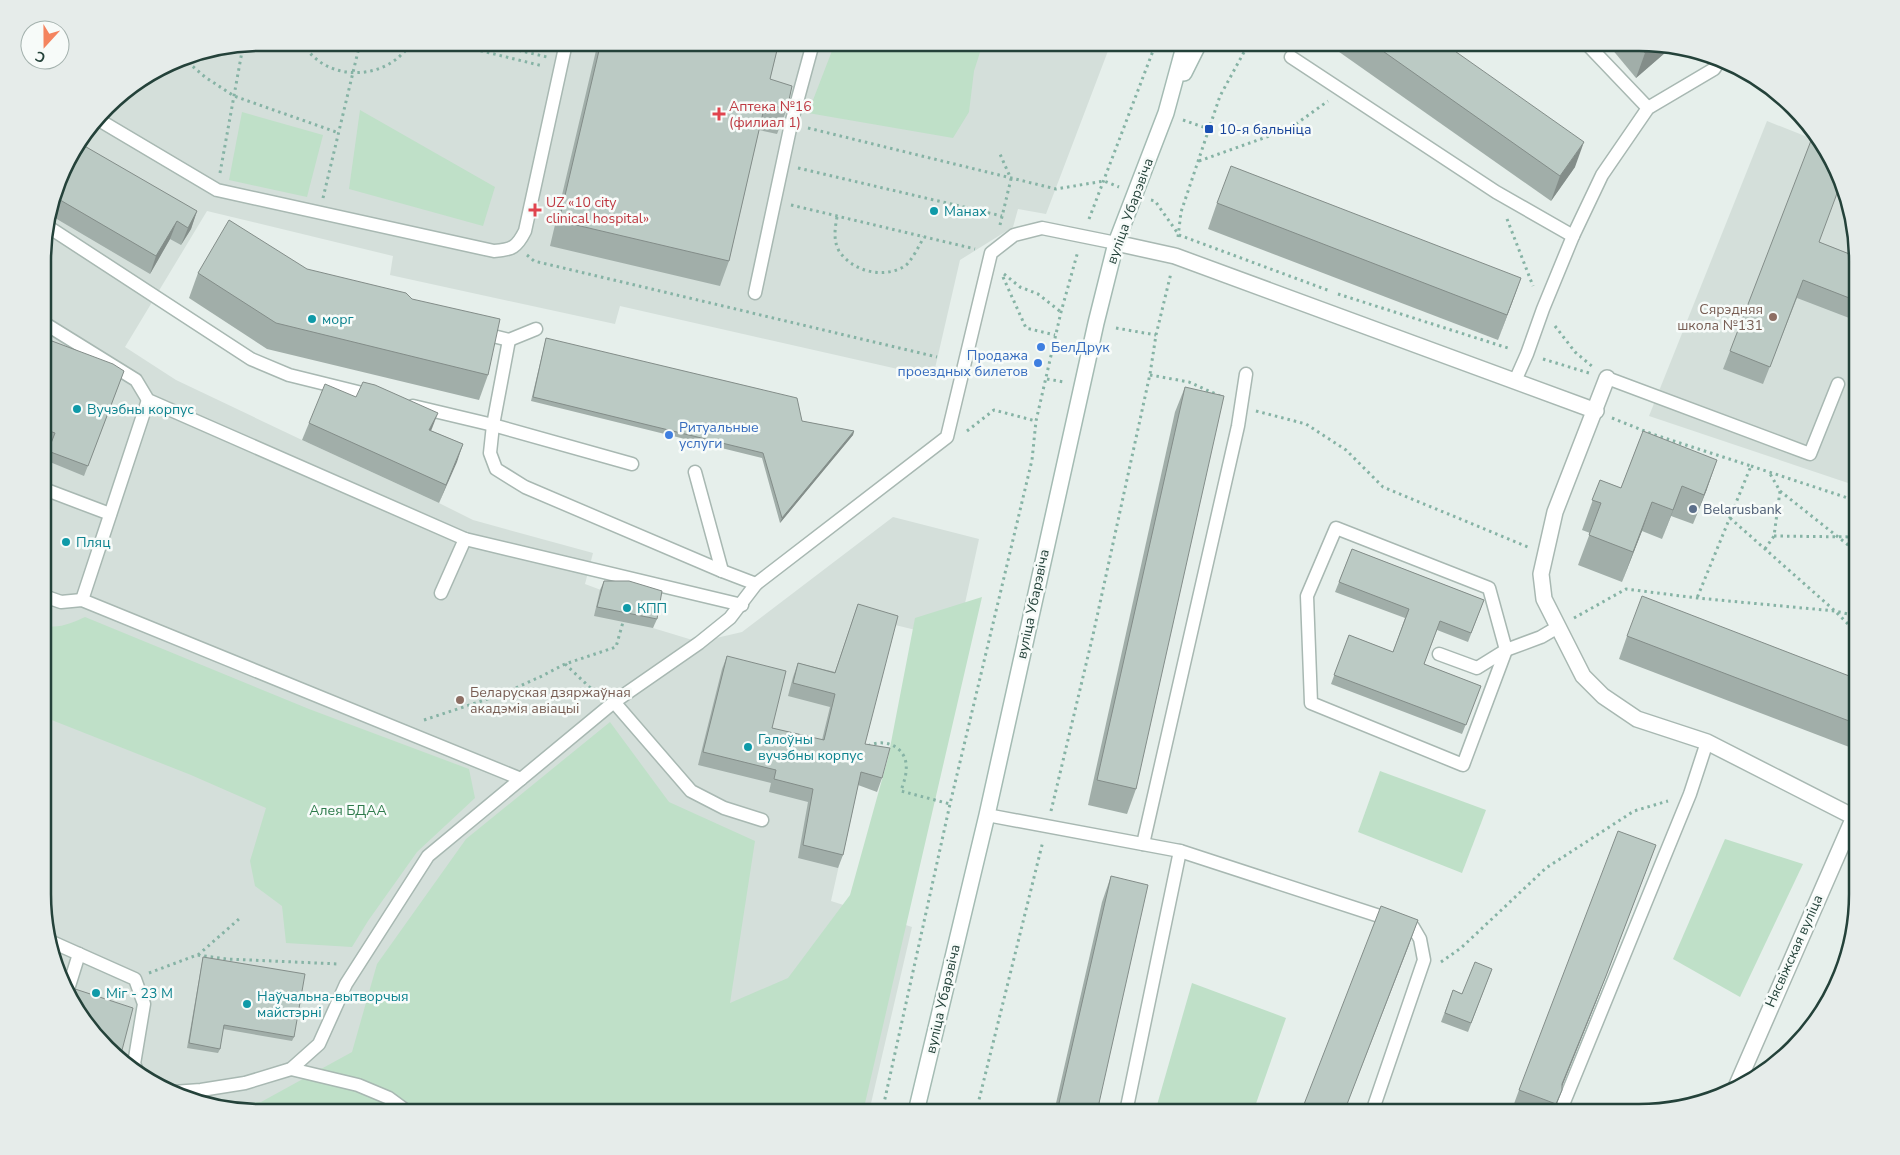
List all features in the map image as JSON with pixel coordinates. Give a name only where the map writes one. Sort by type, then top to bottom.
[{"type":"street","name":"вуліца Убарэвіча","points":[[1168,108],[1183,51]]},
{"type":"street","name":"вуліца Убарэвіча","points":[[918,1104],[987,815],[1081,385],[1116,243],[1168,108],[1195,51]]},
{"type":"street","points":[[1116,243],[1175,256],[1596,411]]},
{"type":"street","points":[[1608,378],[1555,512],[1540,574],[1544,599],[1583,676],[1603,696],[1637,719],[1707,742]]},
{"type":"street","name":"Нясвіжская вуліца","points":[[1707,742],[1849,814]]},
{"type":"street","name":"Нясвіжская вуліца","points":[[1740,1078],[1849,828]]},
{"type":"lane","points":[[104,122],[216,190],[494,251],[507,250],[519,244],[526,231],[564,51]]},
{"type":"lane","points":[[755,293],[791,124],[811,51]]},
{"type":"lane","points":[[1594,51],[1648,108]]},
{"type":"lane","points":[[1291,57],[1496,192],[1573,236]]},
{"type":"lane","points":[[1515,381],[1573,236],[1602,175],[1648,108],[1714,69],[1716,66]]},
{"type":"lane","points":[[189,1091],[245,1083],[291,1069],[319,1044],[346,984],[428,856],[612,704],[730,618],[742,605],[756,584],[947,438],[991,253],[1014,235],[1042,228],[1116,243]]},
{"type":"lane","points":[[53,231],[251,359],[289,375],[386,399]]},
{"type":"lane","points":[[51,327],[136,380],[148,400],[465,539],[742,605]]},
{"type":"lane","points":[[471,331],[509,340],[536,329]]},
{"type":"lane","points":[[509,340],[493,425],[490,453],[496,468],[525,487],[756,584]]},
{"type":"lane","points":[[1143,844],[1241,406],[1246,374]]},
{"type":"lane","points":[[1608,378],[1810,454],[1838,384]]},
{"type":"lane","points":[[82,600],[148,400]]},
{"type":"lane","points":[[406,404],[493,425],[632,464]]},
{"type":"lane","points":[[695,472],[722,571]]},
{"type":"lane","points":[[51,492],[110,514]]},
{"type":"lane","points":[[1336,528],[1489,588],[1506,650],[1463,765],[1311,703],[1307,596],[1336,528]]},
{"type":"lane","points":[[441,592],[465,539]]},
{"type":"lane","points":[[51,598],[61,602],[82,600],[521,779]]},
{"type":"lane","points":[[1439,654],[1477,668],[1506,650],[1541,637],[1558,627]]},
{"type":"lane","points":[[612,704],[691,791],[724,808],[762,820]]},
{"type":"lane","points":[[1563,1104],[1690,794],[1707,742]]},
{"type":"lane","points":[[987,815],[1180,851],[1413,928],[1420,939],[1424,960],[1415,981],[1375,1104]]},
{"type":"lane","points":[[1128,1104],[1180,851]]},
{"type":"lane","points":[[57,944],[135,979],[144,1004],[135,1061]]},
{"type":"lane","points":[[71,981],[80,954]]},
{"type":"lane","points":[[291,1069],[358,1085],[389,1098],[397,1104]]},
{"type":"path","points":[[307,51],[327,67],[352,73],[373,72],[394,62],[406,51]]},
{"type":"path","points":[[320,213],[358,51]]},
{"type":"path","points":[[491,51],[561,66]]},
{"type":"path","points":[[515,51],[561,66]]},
{"type":"path","points":[[978,1104],[1093,635],[1150,374],[1156,335],[1175,256],[1181,212],[1220,96],[1244,51]]},
{"type":"path","points":[[216,190],[242,52]]},
{"type":"path","points":[[190,64],[234,96],[339,133]]},
{"type":"path","points":[[1198,161],[1289,129],[1328,102],[1339,89]]},
{"type":"path","points":[[1168,108],[1209,129]]},
{"type":"path","points":[[791,124],[1056,189],[1104,181]]},
{"type":"path","points":[[998,232],[1010,179],[1000,154]]},
{"type":"path","points":[[797,159],[796,167],[1002,216]]},
{"type":"path","points":[[1155,201],[1179,235],[1339,294],[1608,378]]},
{"type":"path","points":[[788,205],[991,253]]},
{"type":"path","points":[[837,217],[834,234],[839,251],[858,268],[886,274],[906,266],[924,237]]},
{"type":"path","points":[[515,246],[534,261],[937,357]]},
{"type":"path","points":[[1056,335],[1026,328],[1001,272],[1020,287],[1038,294],[1061,312]]},
{"type":"path","points":[[1116,328],[1156,335]]},
{"type":"path","points":[[1150,374],[1188,382],[1241,406],[1306,424],[1346,450],[1383,487],[1493,534],[1545,553]]},
{"type":"path","points":[[884,1104],[950,804],[1032,460],[1036,422],[994,410]]},
{"type":"path","points":[[1596,411],[1652,434],[1849,498]]},
{"type":"path","points":[[1649,442],[1652,434]]},
{"type":"path","points":[[1698,598],[1750,466]]},
{"type":"path","points":[[1769,472],[1780,491],[1849,546]]},
{"type":"path","points":[[1765,549],[1774,536],[1780,491]]},
{"type":"path","points":[[1730,518],[1849,625]]},
{"type":"path","points":[[1774,536],[1849,537]]},
{"type":"path","points":[[1558,627],[1626,589],[1835,611],[1849,614]]},
{"type":"path","points":[[397,728],[500,695],[565,664],[616,647],[623,622]]},
{"type":"path","points":[[565,664],[612,704]]},
{"type":"path","points":[[868,746],[875,743],[890,743],[902,753],[905,759],[906,770],[901,791],[950,804]]},
{"type":"path","points":[[1415,981],[1461,948],[1546,868],[1634,811],[1690,794]]},
{"type":"path","points":[[135,979],[197,955],[239,919]]},
{"type":"path","points":[[197,955],[227,959],[306,964],[360,964]]},
{"type":"shaded area","name":"Беларуская дзяржаўная акадэмія авіацыі","points":[[262,51],[1108,51],[1046,214],[1018,209],[1013,227],[960,260],[933,377],[620,306],[615,324],[390,275],[393,256],[207,211],[125,347],[176,380],[473,520],[593,553],[585,584],[601,590],[659,600],[653,628],[699,642],[742,632],[893,517],[979,539],[957,640],[891,624],[856,774],[857,785],[831,901],[912,927],[871,1104],[262,1104],[234,1102],[194,1093],[156,1076],[123,1052],[103,1032],[79,998],[62,961],[55,934],[51,893],[51,262],[55,221],[67,181],[79,156],[103,123],[123,103],[156,79],[194,62],[221,55]]},
{"type":"shaded area","name":"Сярэдняя школа №131","points":[[1767,121],[1807,137],[1821,157],[1833,181],[1842,207],[1847,234],[1849,262],[1849,483],[1649,416]]},
{"type":"green space","points":[[832,51],[980,51],[974,71],[969,112],[953,138],[808,113]]},
{"type":"green space","points":[[360,110],[495,187],[483,226],[349,189]]},
{"type":"green space","points":[[242,112],[323,135],[307,197],[229,180]]},
{"type":"green space","points":[[982,597],[865,1104],[249,1103],[261,1102],[352,1052],[377,964],[466,839],[610,722],[669,802],[755,841],[730,1003],[788,978],[850,895],[888,758],[915,618]]},
{"type":"green space","name":"Алея БДАА","points":[[85,617],[309,709],[469,769],[475,798],[417,852],[352,947],[286,943],[282,906],[255,886],[250,861],[266,808],[191,775],[51,720],[51,626],[71,623]]},
{"type":"green space","points":[[1380,771],[1486,810],[1462,873],[1358,832]]},
{"type":"green space","points":[[1725,839],[1803,864],[1740,997],[1673,959]]},
{"type":"green space","points":[[1192,983],[1286,1018],[1256,1104],[1157,1104]]},
{"type":"building","points":[[599,51],[777,51],[770,79],[792,86],[787,109],[765,104],[729,261],[559,221]]},
{"type":"building","points":[[1383,51],[1455,51],[1584,142],[1560,176]]},
{"type":"building","points":[[1811,142],[1821,157],[1837,192],[1819,242],[1848,254],[1849,298],[1803,280],[1770,367],[1730,351]]},
{"type":"building","points":[[86,147],[197,211],[188,228],[177,221],[156,256],[60,200],[79,156]]},
{"type":"building","points":[[1231,166],[1521,278],[1507,315],[1217,203]]},
{"type":"building","points":[[229,220],[307,269],[406,293],[412,299],[500,319],[488,375],[276,323],[198,273]]},
{"type":"building","points":[[546,338],[797,398],[802,421],[854,431],[782,518],[763,453],[533,397]]},
{"type":"building","name":"Вучэбны корпус","points":[[51,341],[113,364],[124,371],[88,466],[51,452],[51,443],[55,433],[51,432]]},
{"type":"building","points":[[363,382],[375,385],[438,413],[429,430],[463,444],[446,485],[309,423],[325,384],[356,397]]},
{"type":"building","points":[[1185,387],[1224,396],[1136,789],[1097,780]]},
{"type":"building","points":[[1643,431],[1717,460],[1704,495],[1682,486],[1673,510],[1652,502],[1633,552],[1589,535],[1601,503],[1592,500],[1600,480],[1621,488]]},
{"type":"building","points":[[1352,549],[1484,600],[1471,633],[1440,621],[1424,664],[1481,686],[1466,725],[1334,675],[1349,635],[1393,652],[1409,609],[1339,582]]},
{"type":"building","name":"КПП","points":[[604,581],[629,581],[662,591],[657,619],[597,607]]},
{"type":"building","points":[[1642,596],[1849,676],[1849,721],[1627,636]]},
{"type":"building","name":"Галоўны вучэбны корпус","points":[[858,604],[898,616],[865,744],[890,748],[882,778],[861,772],[843,855],[803,845],[813,789],[774,779],[776,770],[703,752],[727,656],[786,671],[772,728],[824,740],[835,694],[793,683],[798,663],[835,673]]},
{"type":"building","points":[[1618,831],[1656,845],[1562,1084],[1562,1090],[1556,1104],[1519,1090]]},
{"type":"building","points":[[1111,876],[1148,885],[1099,1104],[1059,1104]]},
{"type":"building","points":[[1381,906],[1418,920],[1347,1104],[1304,1104]]},
{"type":"building","name":"Наўчальна-вытворчыя майстэрні","points":[[203,957],[305,974],[294,1037],[224,1025],[220,1049],[189,1043]]},
{"type":"building","points":[[1475,962],[1492,969],[1471,1023],[1445,1013],[1453,990],[1462,994]]},
{"type":"building","points":[[74,989],[133,1008],[122,1051],[103,1032]]},
{"type":"place","name":"Аптека №16 (филиал 1)","points":[[719,114]]},
{"type":"place","name":"10-я бальніца","points":[[1209,129]]},
{"type":"place","name":"UZ «10 city clinical hospital»","points":[[535,210]]},
{"type":"place","name":"Манах","points":[[934,211]]},
{"type":"place","name":"Сярэдняя школа №131","points":[[1773,317]]},
{"type":"place","name":"морг","points":[[312,319]]},
{"type":"place","name":"БелДрук","points":[[1041,347]]},
{"type":"place","name":"Продажа проездных билетов","points":[[1038,363]]},
{"type":"place","name":"Вучэбны корпус","points":[[77,409]]},
{"type":"place","name":"Ритуальные услуги","points":[[669,435]]},
{"type":"place","name":"Belarusbank","points":[[1693,509]]},
{"type":"place","name":"Пляц","points":[[66,542]]},
{"type":"place","name":"КПП","points":[[627,608]]},
{"type":"place","name":"Беларуская дзяржаўная акадэмія авіацыі","points":[[460,700]]},
{"type":"place","name":"Галоўны вучэбны корпус","points":[[748,747]]},
{"type":"place","name":"Міг - 23 М","points":[[96,993]]},
{"type":"place","name":"Наўчальна-вытворчыя майстэрні","points":[[247,1004]]}]
